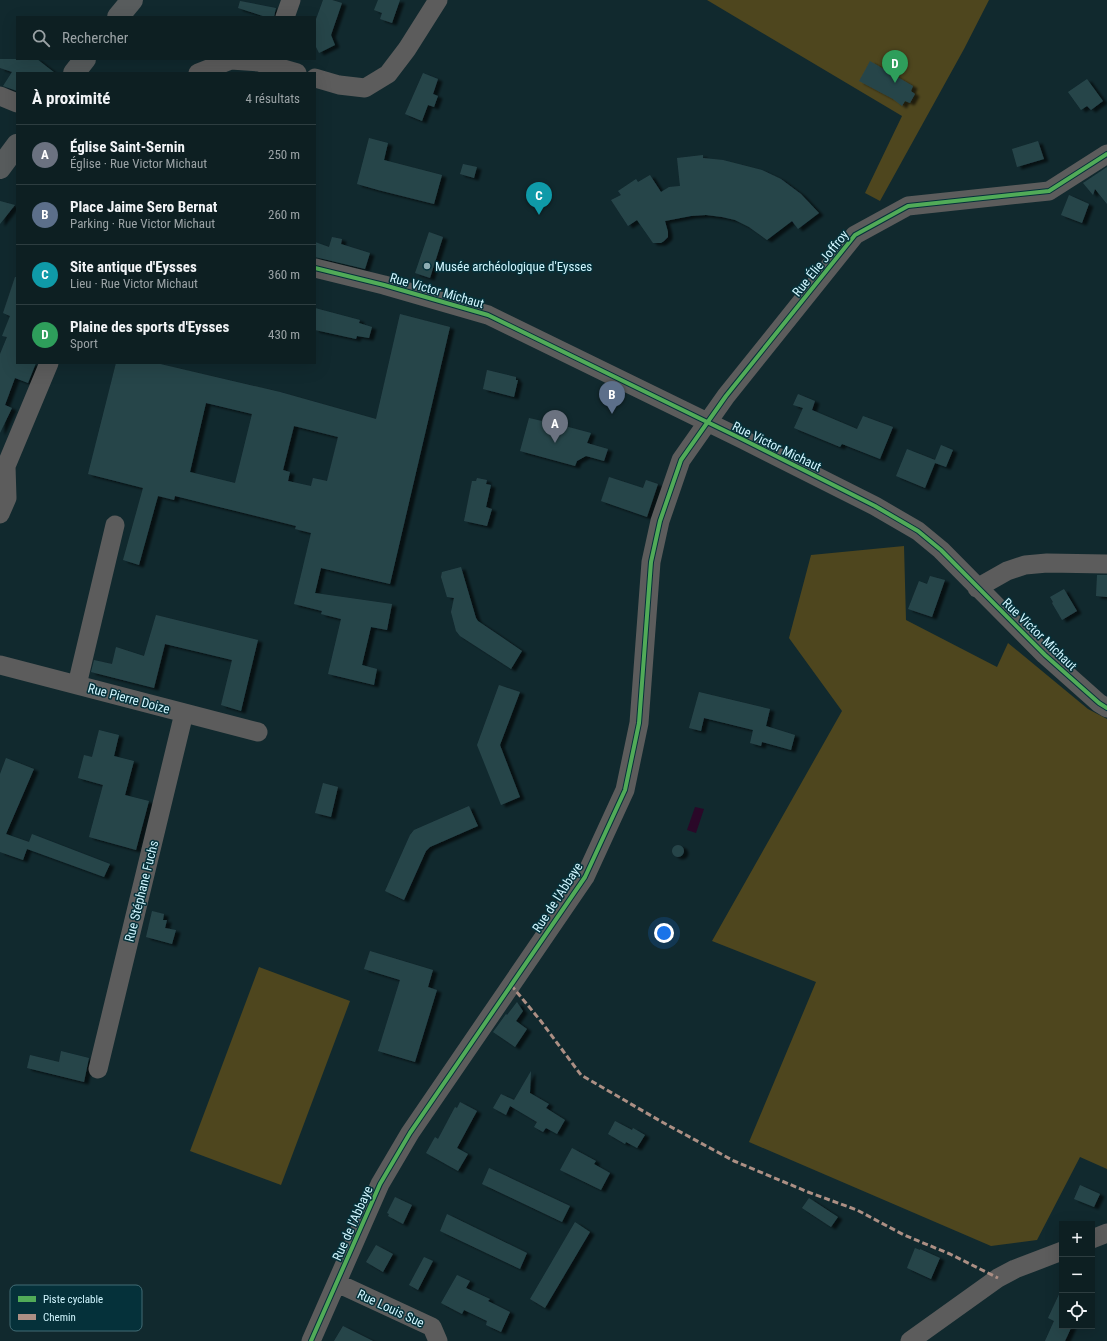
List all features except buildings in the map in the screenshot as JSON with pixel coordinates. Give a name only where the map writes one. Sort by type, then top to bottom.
[{"type":"main road","points":[[119,16],[132,0]]},
{"type":"main road","points":[[75,72],[84,60]]},
{"type":"main road","points":[[0,168],[16,146]]},
{"type":"street","points":[[285,16],[291,0]]},
{"type":"street","points":[[316,78],[339,85],[365,88],[388,74],[407,49],[438,0]]},
{"type":"street","points":[[201,72],[231,60],[269,62],[294,72]]},
{"type":"street","points":[[0,96],[16,103]]},
{"type":"street","name":"Rue Élie Joffroy","points":[[707,423],[726,396],[855,235],[908,206],[1049,191],[1107,154]]},
{"type":"street","name":"Rue Victor Michaut","points":[[316,268],[384,285],[488,315],[868,502],[918,531],[941,550],[1045,655],[1099,703],[1107,708]]},
{"type":"street","points":[[0,514],[7,498],[6,466],[49,364]]},
{"type":"street","name":"Rue de l'Abbaye","points":[[311,1341],[380,1184],[406,1139],[585,877],[625,790],[639,723],[652,562],[660,521],[681,460],[707,423]]},
{"type":"street","points":[[77,685],[114,525]]},
{"type":"street","points":[[977,588],[1007,571],[1025,565],[1048,563],[1107,564]]},
{"type":"street","name":"Rue Pierre Doize","points":[[0,665],[258,732]]},
{"type":"street","name":"Rue Stéphane Fuchs","points":[[98,1069],[184,713]]},
{"type":"street","points":[[1095,1238],[1107,1233]]},
{"type":"street","points":[[910,1341],[998,1278],[1015,1269],[1059,1252]]},
{"type":"street","name":"Rue Louis Sue","points":[[337,1283],[432,1327],[438,1341]]},
{"type":"shaded area","points":[[707,0],[989,0],[964,49],[880,201],[865,193],[902,116]]},
{"type":"shaded area","points":[[904,546],[906,620],[997,667],[1008,643],[1088,709],[1107,719],[1107,1169],[1080,1157],[1037,1240],[991,1246],[749,1142],[816,982],[712,941],[842,711],[789,638],[811,555]]},
{"type":"shaded area","points":[[695,807],[704,809],[696,833],[687,830]]},
{"type":"shaded area","points":[[259,967],[350,1001],[281,1185],[190,1151]]},
{"type":"marked path","points":[[511,985],[540,1020],[581,1075],[662,1122],[734,1161],[808,1192],[857,1210],[904,1235],[950,1254],[998,1278]]},
{"type":"cycle path","points":[[311,1341],[380,1184],[410,1133],[585,877],[625,790],[639,723],[651,562],[660,521],[681,460],[726,396],[855,235],[908,206],[1049,191],[1107,154]]},
{"type":"cycle path","points":[[316,268],[384,285],[488,315],[742,439],[875,506],[918,531],[941,550],[1045,655],[1099,703],[1107,708]]},
{"type":"place","name":"Plaine des sports d'Eysses","points":[[895,83]]},
{"type":"place","name":"Site antique d'Eysses","points":[[539,215]]},
{"type":"place","name":"Musée archéologique d'Eysses","points":[[427,266]]},
{"type":"place","name":"Place Jaime Sero Bernat","points":[[612,414]]},
{"type":"place","name":"Église Saint-Sernin","points":[[555,443]]}]
